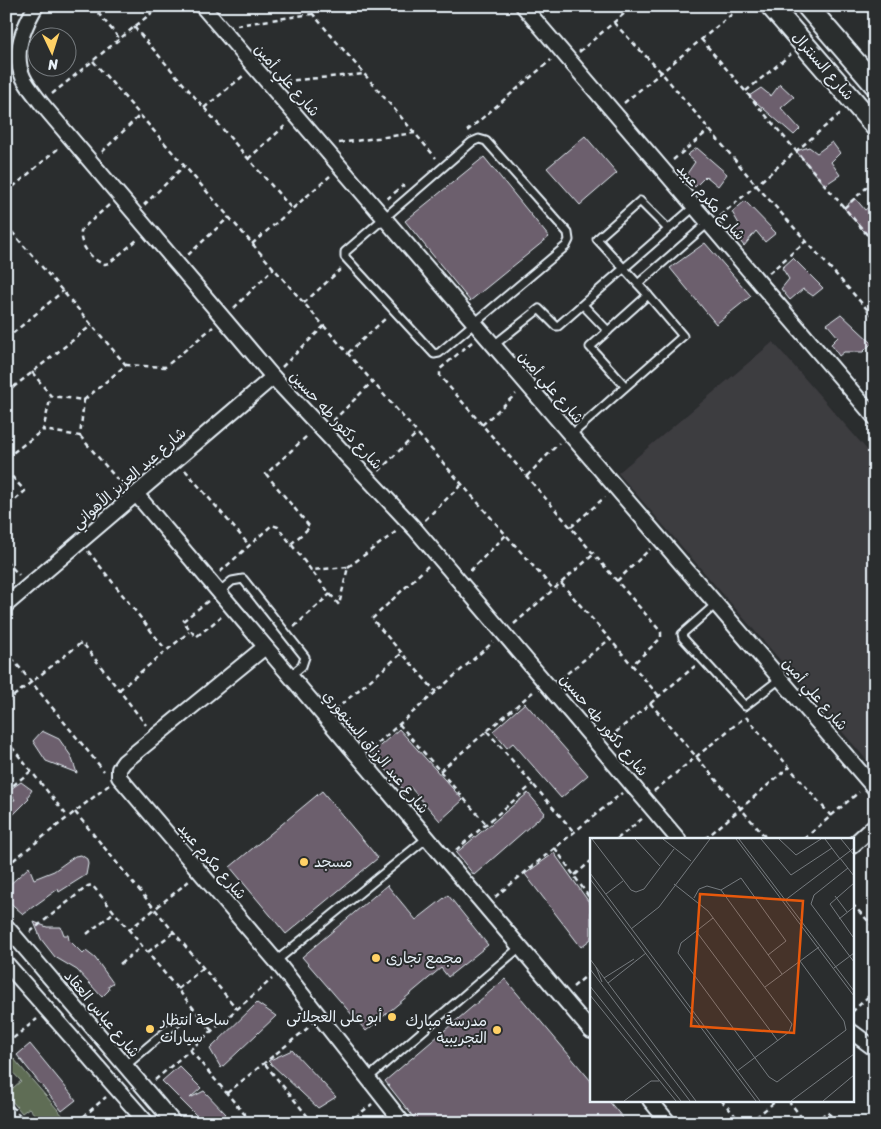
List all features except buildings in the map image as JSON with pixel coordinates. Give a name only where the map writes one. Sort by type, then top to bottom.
[{"type":"street","name":"شارع دكتور طه حسين","points":[[36,6],[24,26],[19,51],[22,77],[41,103],[273,376],[412,526],[460,581],[677,838]]},
{"type":"street","name":"شارع علي أمين","points":[[202,6],[872,786]]},
{"type":"street","name":"شارع مكرم عبيد","points":[[523,6],[875,418]]},
{"type":"street","name":"شارع السنترال","points":[[771,6],[875,126]]},
{"type":"street","name":"شارع السنترال","points":[[807,6],[875,85]]},
{"type":"street","name":"شارع عبد العزيز الأهواني","points":[[6,605],[273,376]]},
{"type":"street","name":"شارع عبد الرزاق السنهوري","points":[[134,496],[209,581],[590,1030]]},
{"type":"street","points":[[116,779],[119,769],[124,762],[265,647]]},
{"type":"street","name":"شارع مكرم عبيد","points":[[116,779],[200,872],[279,966],[367,1080],[403,1123]]},
{"type":"street","points":[[854,844],[875,826]]},
{"type":"street","name":"شارع عباس العقاد","points":[[6,926],[125,1066],[168,1121]]},
{"type":"street","points":[[6,962],[147,1123]]},
{"type":"street","points":[[854,1033],[875,1049]]},
{"type":"street","points":[[652,1102],[669,1123]]},
{"type":"lane","points":[[479,139],[486,141],[568,233],[569,240],[566,246],[478,328],[439,353],[434,354],[344,255],[346,250],[380,213],[472,142],[479,139]]},
{"type":"lane","points":[[570,434],[682,336],[597,239],[640,200],[668,229]]},
{"type":"lane","points":[[494,345],[539,309],[556,327],[694,206]]},
{"type":"lane","points":[[638,284],[709,224]]},
{"type":"lane","points":[[625,386],[590,348],[648,295]]},
{"type":"lane","points":[[583,304],[608,331]]},
{"type":"lane","points":[[218,592],[232,581],[243,580],[305,657],[306,661],[290,676]]},
{"type":"lane","points":[[716,604],[682,634],[683,638],[745,706],[780,679]]},
{"type":"lane","points":[[279,966],[427,838]]},
{"type":"lane","points":[[367,1080],[520,947]]},
{"type":"lane","points":[[125,1066],[176,1023]]},
{"type":"path","points":[[92,6],[120,39]]},
{"type":"path","points":[[41,103],[160,6]]},
{"type":"path","points":[[306,6],[436,158],[443,152]]},
{"type":"path","points":[[465,133],[565,56],[614,23],[633,6]]},
{"type":"path","points":[[613,111],[742,6]]},
{"type":"path","points":[[221,28],[312,14]]},
{"type":"path","points":[[614,23],[662,72],[756,185],[875,318]]},
{"type":"path","points":[[134,27],[292,209]]},
{"type":"path","points":[[702,39],[875,244]]},
{"type":"path","points":[[746,91],[803,43]]},
{"type":"path","points":[[93,61],[554,590]]},
{"type":"path","points":[[204,108],[254,66]]},
{"type":"path","points":[[268,83],[364,74]]},
{"type":"path","points":[[709,224],[854,102]]},
{"type":"path","points":[[92,163],[140,115]]},
{"type":"path","points":[[248,159],[296,116]]},
{"type":"path","points":[[662,169],[709,130]]},
{"type":"path","points":[[322,145],[414,133]]},
{"type":"path","points":[[6,192],[71,138]]},
{"type":"path","points":[[135,214],[184,166]]},
{"type":"path","points":[[252,244],[341,167]]},
{"type":"path","points":[[844,208],[875,180]]},
{"type":"path","points":[[380,213],[406,183]]},
{"type":"path","points":[[120,196],[82,228],[80,233],[82,243],[96,260],[100,263],[109,263],[149,230]]},
{"type":"path","points":[[178,265],[229,217]]},
{"type":"path","points":[[6,224],[126,365]]},
{"type":"path","points":[[758,282],[806,241]]},
{"type":"path","points":[[304,303],[349,261]]},
{"type":"path","points":[[80,436],[84,400],[126,365],[165,366],[223,318],[274,268]]},
{"type":"path","points":[[6,339],[63,291]]},
{"type":"path","points":[[348,353],[394,311]]},
{"type":"path","points":[[6,392],[92,325]]},
{"type":"path","points":[[273,376],[324,326]]},
{"type":"path","points":[[478,328],[440,369],[439,374],[662,634],[661,638],[632,665]]},
{"type":"path","points":[[32,372],[51,396],[84,400]]},
{"type":"path","points":[[291,544],[310,526],[266,474],[321,429],[372,382]]},
{"type":"path","points":[[482,425],[526,384]]},
{"type":"path","points":[[6,458],[43,430],[51,396]]},
{"type":"path","points":[[43,430],[80,436],[134,496]]},
{"type":"path","points":[[370,480],[418,434]]},
{"type":"path","points":[[527,476],[570,434]]},
{"type":"path","points":[[176,460],[249,545]]},
{"type":"path","points":[[6,470],[24,492],[6,508]]},
{"type":"path","points":[[311,570],[348,567],[412,526],[462,484]]},
{"type":"path","points":[[571,527],[616,488]]},
{"type":"path","points":[[209,581],[272,525],[278,527],[339,605],[348,567]]},
{"type":"path","points":[[460,581],[506,535]]},
{"type":"path","points":[[617,581],[660,539]]},
{"type":"path","points":[[80,541],[166,650]]},
{"type":"path","points":[[360,759],[594,554]]},
{"type":"path","points":[[436,692],[401,654],[372,618],[438,556]]},
{"type":"path","points":[[6,561],[28,586]]},
{"type":"path","points":[[561,583],[659,696]]},
{"type":"path","points":[[218,592],[183,621],[189,631],[196,637],[232,608]]},
{"type":"path","points":[[286,633],[330,594]]},
{"type":"path","points":[[119,690],[189,631]]},
{"type":"path","points":[[440,771],[487,730],[610,639]]},
{"type":"path","points":[[6,702],[81,643],[86,646],[155,736]]},
{"type":"path","points":[[6,651],[116,779],[6,866]]},
{"type":"path","points":[[326,718],[401,654]]},
{"type":"path","points":[[600,745],[700,664]]},
{"type":"path","points":[[650,703],[766,838]]},
{"type":"path","points":[[739,709],[831,816]]},
{"type":"path","points":[[618,838],[696,757],[745,717]]},
{"type":"path","points":[[400,724],[486,824]]},
{"type":"path","points":[[487,730],[574,832]]},
{"type":"path","points":[[6,740],[68,817]]},
{"type":"path","points":[[706,838],[789,767]]},
{"type":"path","points":[[6,791],[30,771]]},
{"type":"path","points":[[445,859],[533,784]]},
{"type":"path","points":[[484,905],[633,784]]},
{"type":"path","points":[[805,838],[831,816],[872,786]]},
{"type":"path","points":[[75,812],[237,1009]]},
{"type":"path","points":[[555,848],[590,899]]},
{"type":"path","points":[[574,875],[590,862]]},
{"type":"path","points":[[129,930],[200,872]]},
{"type":"path","points":[[19,941],[90,885],[148,952],[212,1031]]},
{"type":"path","points":[[854,906],[875,928]]},
{"type":"path","points":[[87,934],[114,912]]},
{"type":"path","points":[[148,952],[174,932]]},
{"type":"path","points":[[120,964],[142,946]]},
{"type":"path","points":[[144,1089],[237,1009],[279,966]]},
{"type":"path","points":[[178,989],[203,968]]},
{"type":"path","points":[[562,997],[590,973]]},
{"type":"path","points":[[854,1010],[875,990]]},
{"type":"path","points":[[6,1044],[48,1010]]},
{"type":"path","points":[[227,1094],[320,1019]]},
{"type":"path","points":[[190,1050],[252,1123]]},
{"type":"path","points":[[264,1064],[313,1123]]},
{"type":"path","points":[[76,1123],[116,1088]]},
{"type":"path","points":[[348,1123],[381,1096]]},
{"type":"path","points":[[6,1099],[26,1123]]},
{"type":"path","points":[[723,1102],[742,1123]]},
{"type":"path","points":[[749,1123],[775,1102]]},
{"type":"path","points":[[790,1102],[806,1123]]},
{"type":"path","points":[[814,1123],[827,1112],[838,1123]]},
{"type":"path","points":[[12,1123],[20,1116]]},
{"type":"shaded area","points":[[773,342],[875,459],[875,762],[871,765],[618,473]]},
{"type":"green space","points":[[14,1059],[64,1117],[58,1123],[42,1123],[29,1108],[22,1113],[6,1094],[21,1081],[6,1065]]},
{"type":"place","name":"مسجد","points":[[304,862]]},
{"type":"place","name":"مجمع تجارى","points":[[376,958]]},
{"type":"place","name":"أبو على العجلاتى","points":[[392,1017]]},
{"type":"place","name":"ساحة انتظار سيارات","points":[[150,1029]]},
{"type":"place","name":"مدرسة مبارك التجريبية","points":[[497,1030]]}]
